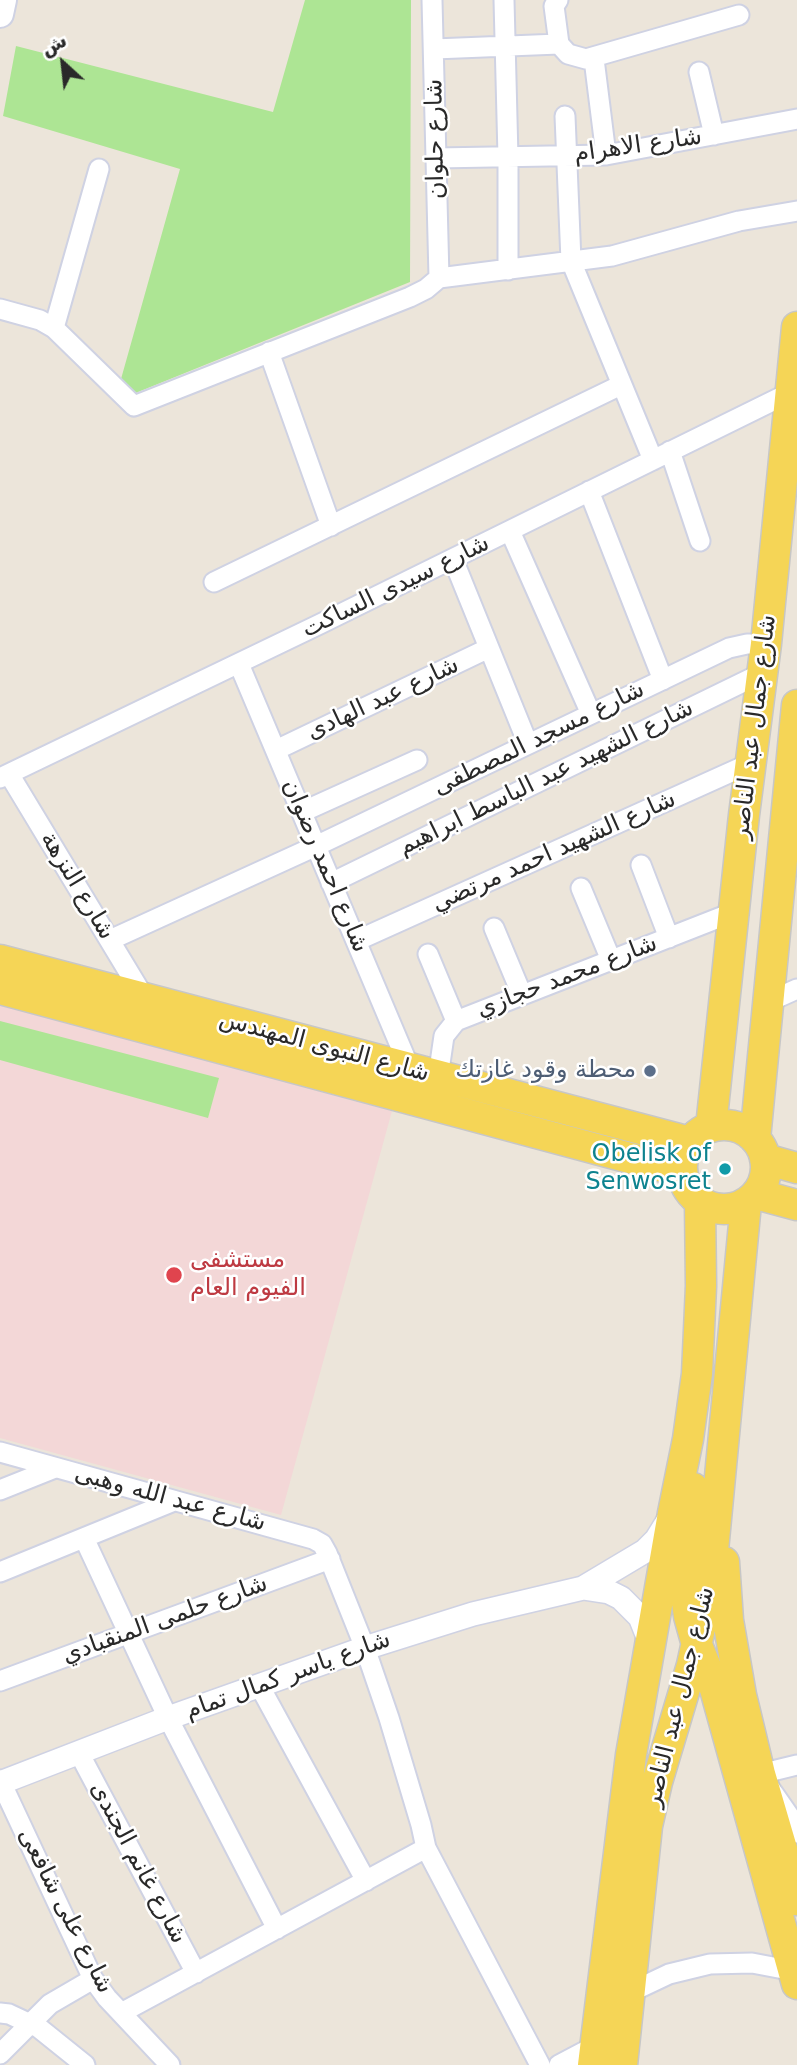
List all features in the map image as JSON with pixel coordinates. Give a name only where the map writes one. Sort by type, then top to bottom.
[{"type":"main road","points":[[0,14],[4,0]]},
{"type":"main road","name":"شارع جمال عبد الناصر","points":[[701,1135],[734,912],[766,644],[797,327]]},
{"type":"main road","name":"شارع جمال عبد الناصر","points":[[760,1149],[768,1002],[793,793],[796,721]]},
{"type":"main road","name":"شارع النبوى المهندس","points":[[0,960],[145,999],[332,1064],[682,1172]]},
{"type":"main road","name":"شارع النبوى المهندس","points":[[0,989],[332,1064],[410,1069],[701,1135]]},
{"type":"main road","points":[[760,1149],[766,1172],[763,1184],[751,1199],[735,1208],[723,1209],[700,1202],[688,1189],[682,1172],[682,1162],[701,1135],[723,1125],[735,1127],[760,1149],[797,1168]]},
{"type":"main road","points":[[751,1199],[797,1205]]},
{"type":"main road","name":"شارع جمال عبد الناصر","points":[[622,2065],[647,1826],[697,1645],[710,1582],[729,1376],[751,1199]]},
{"type":"main road","name":"شارع جمال عبد الناصر","points":[[594,2056],[626,1789],[688,1439],[702,1286],[700,1202]]},
{"type":"main road","points":[[696,1374],[704,1368],[713,1367],[729,1376]]},
{"type":"main road","points":[[688,1439],[694,1494],[685,1590],[689,1616],[697,1645],[715,1689],[795,1978]]},
{"type":"main road","points":[[719,1482],[728,1620],[741,1695],[760,1774],[797,1900]]},
{"type":"street","name":"شارع حلوان","points":[[432,0],[439,278]]},
{"type":"street","points":[[504,0],[508,270]]},
{"type":"street","points":[[558,0],[554,5],[559,44],[573,57],[594,59],[739,15]]},
{"type":"street","points":[[434,49],[559,44]]},
{"type":"street","points":[[594,59],[606,155]]},
{"type":"street","points":[[699,72],[714,135]]},
{"type":"street","points":[[565,116],[570,261],[621,385],[662,456],[700,541]]},
{"type":"street","name":"شارع الاهرام","points":[[436,158],[606,155],[797,120]]},
{"type":"street","points":[[54,328],[99,169]]},
{"type":"street","points":[[0,309],[40,320],[54,328],[134,406],[410,297],[439,278],[621,254],[739,221],[797,211]]},
{"type":"street","points":[[269,352],[331,526]]},
{"type":"street","points":[[214,582],[621,385]]},
{"type":"street","name":"شارع سيدى الساكت","points":[[4,776],[239,664],[791,392]]},
{"type":"street","points":[[590,491],[663,680]]},
{"type":"street","points":[[510,531],[591,714]]},
{"type":"street","points":[[453,559],[528,744]]},
{"type":"street","name":"شارع مسجد المصطفى","points":[[110,940],[316,846],[729,648],[766,644]]},
{"type":"street","name":"شارع عبد الهادى","points":[[276,750],[489,648]]},
{"type":"street","name":"شارع احمد رضوان","points":[[239,664],[410,1069]]},
{"type":"street","name":"شارع الشهيد عبد الباسط ابراهيم","points":[[331,883],[762,673]]},
{"type":"street","points":[[302,812],[416,760]]},
{"type":"street","name":"شارع الشهيد احمد مرتضي","points":[[356,941],[751,763]]},
{"type":"street","name":"شارع النزهة","points":[[4,776],[145,999]]},
{"type":"street","points":[[641,865],[669,938]]},
{"type":"street","points":[[581,888],[611,960]]},
{"type":"street","name":"شارع محمد حجازي","points":[[438,1077],[444,1036],[456,1021],[734,912]]},
{"type":"street","points":[[494,928],[522,995]]},
{"type":"street","points":[[428,954],[456,1021]]},
{"type":"street","points":[[768,1002],[797,989]]},
{"type":"street","name":"شارع عبد الله وهبى","points":[[0,1451],[313,1539],[325,1548],[330,1559]]},
{"type":"street","points":[[0,1490],[55,1468]]},
{"type":"street","points":[[0,1572],[174,1501]]},
{"type":"street","name":"شارع ياسر كمال تمام","points":[[0,1782],[168,1718],[365,1648],[473,1614],[583,1588],[645,1551],[656,1540],[673,1513]]},
{"type":"street","points":[[85,1538],[168,1718],[276,1929]]},
{"type":"street","points":[[330,1559],[389,1718],[426,1848],[540,2065]]},
{"type":"street","name":"شارع حلمى المنقبادي","points":[[0,1681],[330,1559]]},
{"type":"street","name":"شارع ياسر كمال تمام","points":[[583,1588],[609,1592],[621,1598],[640,1617],[650,1642]]},
{"type":"street","points":[[259,1685],[366,1881]]},
{"type":"street","name":"شارع غانم الجندى","points":[[79,1753],[196,1973]]},
{"type":"street","points":[[797,1765],[760,1774],[790,1817],[797,1833]]},
{"type":"street","name":"شارع على شافعى","points":[[0,1782],[93,1979],[107,1998],[170,2065]]},
{"type":"street","points":[[121,2013],[426,1848]]},
{"type":"street","points":[[631,1992],[669,1974],[710,1964],[752,1963],[795,1978]]},
{"type":"street","points":[[0,2054],[29,2022],[50,2004],[93,1979]]},
{"type":"street","points":[[0,1996],[4,2013],[29,2022],[85,2065]]},
{"type":"street","points":[[559,2065],[594,2056]]},
{"type":"shaded area","name":"مستشفى الفيوم العام","points":[[0,1004],[392,1111],[281,1515],[0,1438]]},
{"type":"green space","points":[[305,0],[411,0],[410,282],[133,394],[121,379],[180,169],[3,116],[16,46],[273,112]]},
{"type":"green space","points":[[0,1021],[219,1078],[208,1118],[0,1060]]},
{"type":"place","name":"محطة وقود غازتك","points":[[650,1071]]},
{"type":"place","name":"Obelisk of Senwosret","points":[[725,1169]]},
{"type":"place","name":"مستشفى الفيوم العام","points":[[174,1275]]}]
